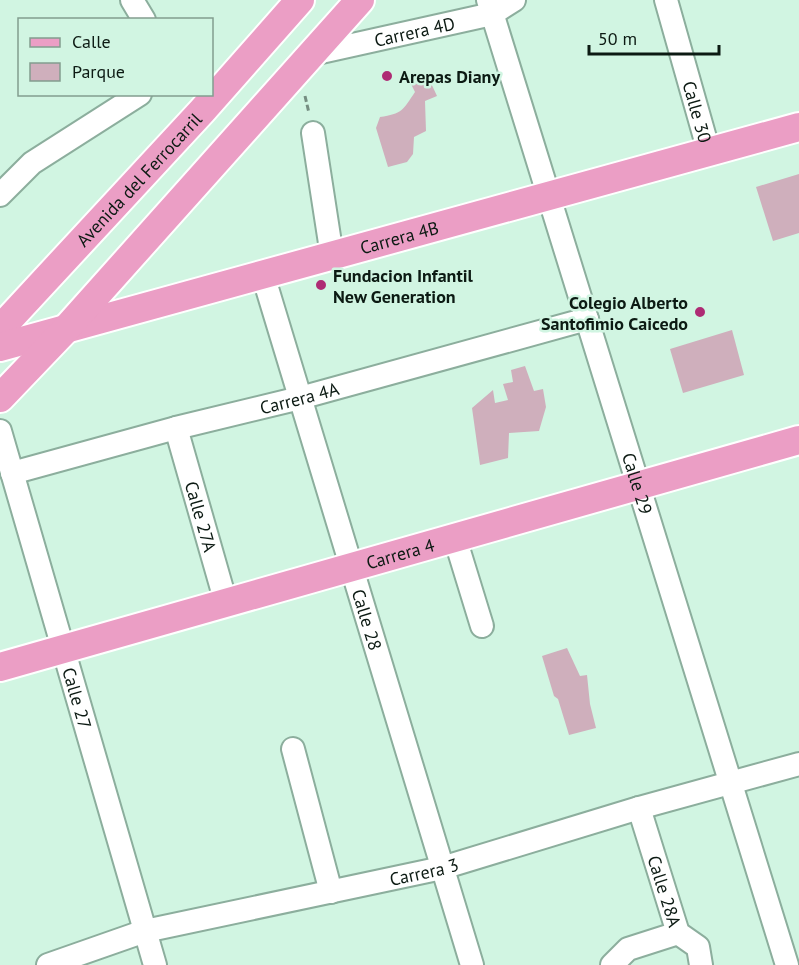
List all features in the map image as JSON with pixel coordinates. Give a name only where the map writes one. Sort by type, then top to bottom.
[{"type":"main road","points":[[0,398],[66,329],[360,0]]},
{"type":"main road","name":"Avenida del Ferrocarril","points":[[213,85],[294,2]]},
{"type":"main road","name":"Avenida del Ferrocarril","points":[[0,329],[196,103]]},
{"type":"main road","name":"Carrera 4B","points":[[0,347],[799,127]]},
{"type":"main road","name":"Carrera 4","points":[[0,667],[799,440]]},
{"type":"street","points":[[132,0],[143,18]]},
{"type":"street","name":"Carrera 4D","points":[[305,62],[514,0]]},
{"type":"street","name":"Calle 30","points":[[666,0],[709,152]]},
{"type":"street","name":"Calle 29","points":[[490,7],[787,965]]},
{"type":"street","points":[[0,195],[32,163],[137,96]]},
{"type":"street","points":[[314,133],[332,255]]},
{"type":"street","name":"Calle 28","points":[[263,275],[472,965]]},
{"type":"street","name":"Carrera 4A","points":[[12,473],[176,428],[300,398],[587,319]]},
{"type":"street","name":"Calle 27A","points":[[176,428],[226,603]]},
{"type":"street","name":"Calle 27","points":[[0,431],[155,965]]},
{"type":"street","points":[[455,538],[482,626]]},
{"type":"street","points":[[294,749],[331,892]]},
{"type":"street","name":"Carrera 3","points":[[48,965],[145,931],[442,868],[639,808],[799,764]]},
{"type":"street","name":"Calle 28A","points":[[639,808],[678,933],[698,947],[701,965]]},
{"type":"street","points":[[612,965],[628,949],[678,933]]},
{"type":"path","points":[[305,62],[314,133]]},
{"type":"green space","points":[[430,81],[437,96],[425,101],[426,131],[414,137],[413,154],[407,162],[388,167],[376,128],[380,117],[398,113],[404,107],[415,92],[411,84]]},
{"type":"green space","points":[[799,174],[799,233],[773,241],[756,187]]},
{"type":"green space","points":[[732,330],[744,375],[683,393],[670,349]]},
{"type":"green space","points":[[525,366],[534,391],[543,389],[546,407],[539,431],[509,433],[508,458],[480,465],[472,408],[493,390],[495,403],[508,400],[503,384],[513,382],[511,370]]},
{"type":"green space","points":[[567,648],[580,676],[587,675],[590,704],[596,728],[569,735],[542,656]]},
{"type":"place","name":"Arepas Diany","points":[[387,76]]},
{"type":"place","name":"Fundacion Infantil New Generation","points":[[321,285]]},
{"type":"place","name":"Colegio Alberto Santofimio Caicedo","points":[[700,312]]}]
